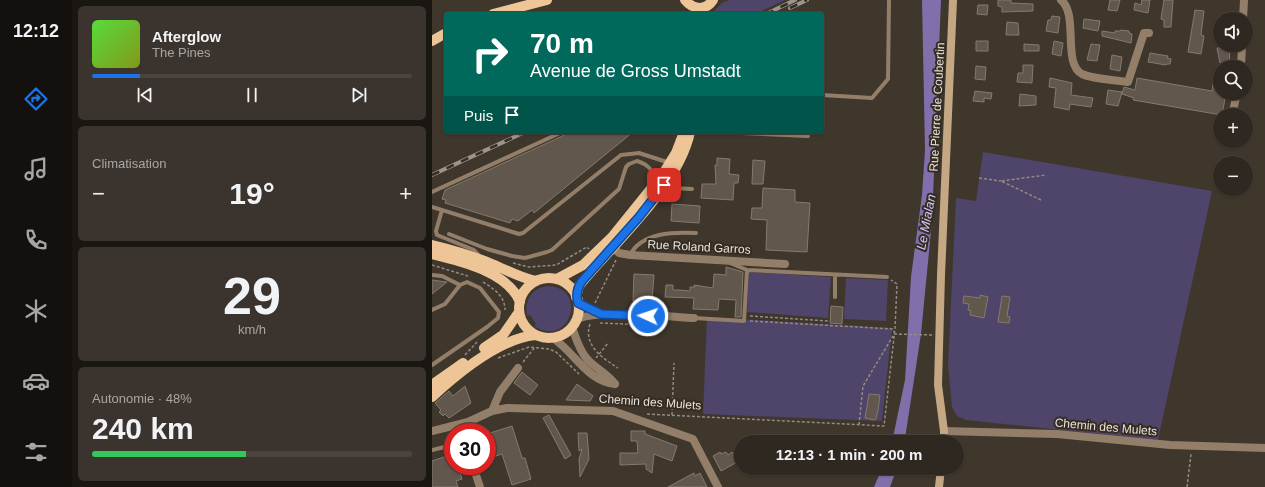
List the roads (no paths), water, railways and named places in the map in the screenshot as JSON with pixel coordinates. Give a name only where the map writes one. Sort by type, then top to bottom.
[{"type":"main road","points":[[501,12],[547,0]]},
{"type":"main road","points":[[690,7],[708,7]]},
{"type":"main road","points":[[432,41],[444,34]]},
{"type":"main road","points":[[674,166],[683,134]]},
{"type":"main road","points":[[557,280],[583,265],[606,244],[674,166],[685,150],[689,134]]},
{"type":"main road","points":[[432,397],[492,350],[518,338],[535,335],[553,338],[566,332],[574,324],[579,286],[582,281],[616,250],[659,185]]},
{"type":"main road","points":[[432,245],[483,261],[523,278],[536,281],[550,278],[557,280],[569,286],[577,300]]},
{"type":"main road","points":[[432,254],[461,262],[500,278],[513,289],[524,325],[535,335]]},
{"type":"main road","points":[[432,385],[503,335],[519,307],[526,290],[536,281]]},
{"type":"street","name":"Rue Pierre de Coubertin","points":[[944,435],[938,378],[953,0]]},
{"type":"street","points":[[1062,0],[1068,9],[1074,65],[1082,74],[1128,82],[1144,32],[1148,33]]},
{"type":"street","points":[[1243,12],[1244,0]]},
{"type":"street","name":"Rue Roland Garros","points":[[616,250],[630,255],[785,264]]},
{"type":"street","points":[[577,300],[601,314]]},
{"type":"street","points":[[553,338],[591,375],[604,383],[615,384],[608,375],[587,358],[578,344],[574,324],[584,317],[601,314],[694,318]]},
{"type":"street","points":[[492,411],[500,392],[518,368]]},
{"type":"street","name":"Chemin des Mulets","points":[[470,423],[492,411],[525,408],[613,411],[623,413],[693,439],[718,487]]},
{"type":"street","name":"Chemin des Mulets","points":[[432,425],[443,428]]},
{"type":"street","name":"Chemin des Mulets","points":[[432,431],[443,428]]},
{"type":"street","name":"Chemin des Mulets","points":[[944,431],[1057,434],[1170,445],[1265,448]]},
{"type":"street","points":[[476,475],[480,487]]},
{"type":"street","points":[[939,487],[940,475]]},
{"type":"lane","points":[[824,95],[872,98],[888,79],[889,1]]},
{"type":"lane","points":[[432,192],[558,134]]},
{"type":"lane","points":[[762,134],[808,136]]},
{"type":"lane","points":[[432,207],[513,233],[524,233],[621,155],[639,153],[662,159],[674,166]]},
{"type":"lane","points":[[449,234],[487,250],[512,256],[525,258],[552,250],[619,189],[626,167],[637,161],[648,166],[659,185],[672,188],[692,189]]},
{"type":"lane","points":[[442,210],[436,231],[437,235],[474,250],[480,254],[483,261]]},
{"type":"lane","points":[[630,255],[633,249],[654,237],[669,232],[696,233]]},
{"type":"lane","points":[[724,261],[747,270],[887,277]]},
{"type":"lane","points":[[694,318],[744,318],[747,270]]},
{"type":"lane","points":[[432,275],[442,276],[460,285]]},
{"type":"lane","points":[[835,275],[835,297]]},
{"type":"lane","points":[[432,310],[445,304],[460,285],[467,282],[480,288],[498,309],[498,318],[432,365]]},
{"type":"lane","points":[[432,450],[444,447]]},
{"type":"water","name":"Le Mialan","points":[[922,0],[941,0],[932,221],[921,334],[905,435],[893,435],[905,380],[911,277],[922,195],[925,150]]},
{"type":"water","points":[[879,475],[894,475],[890,487],[874,487]]},
{"type":"railway","points":[[770,12],[795,0]]},
{"type":"railway","points":[[790,8],[807,0]]},
{"type":"railway","points":[[432,175],[521,134]]}]
